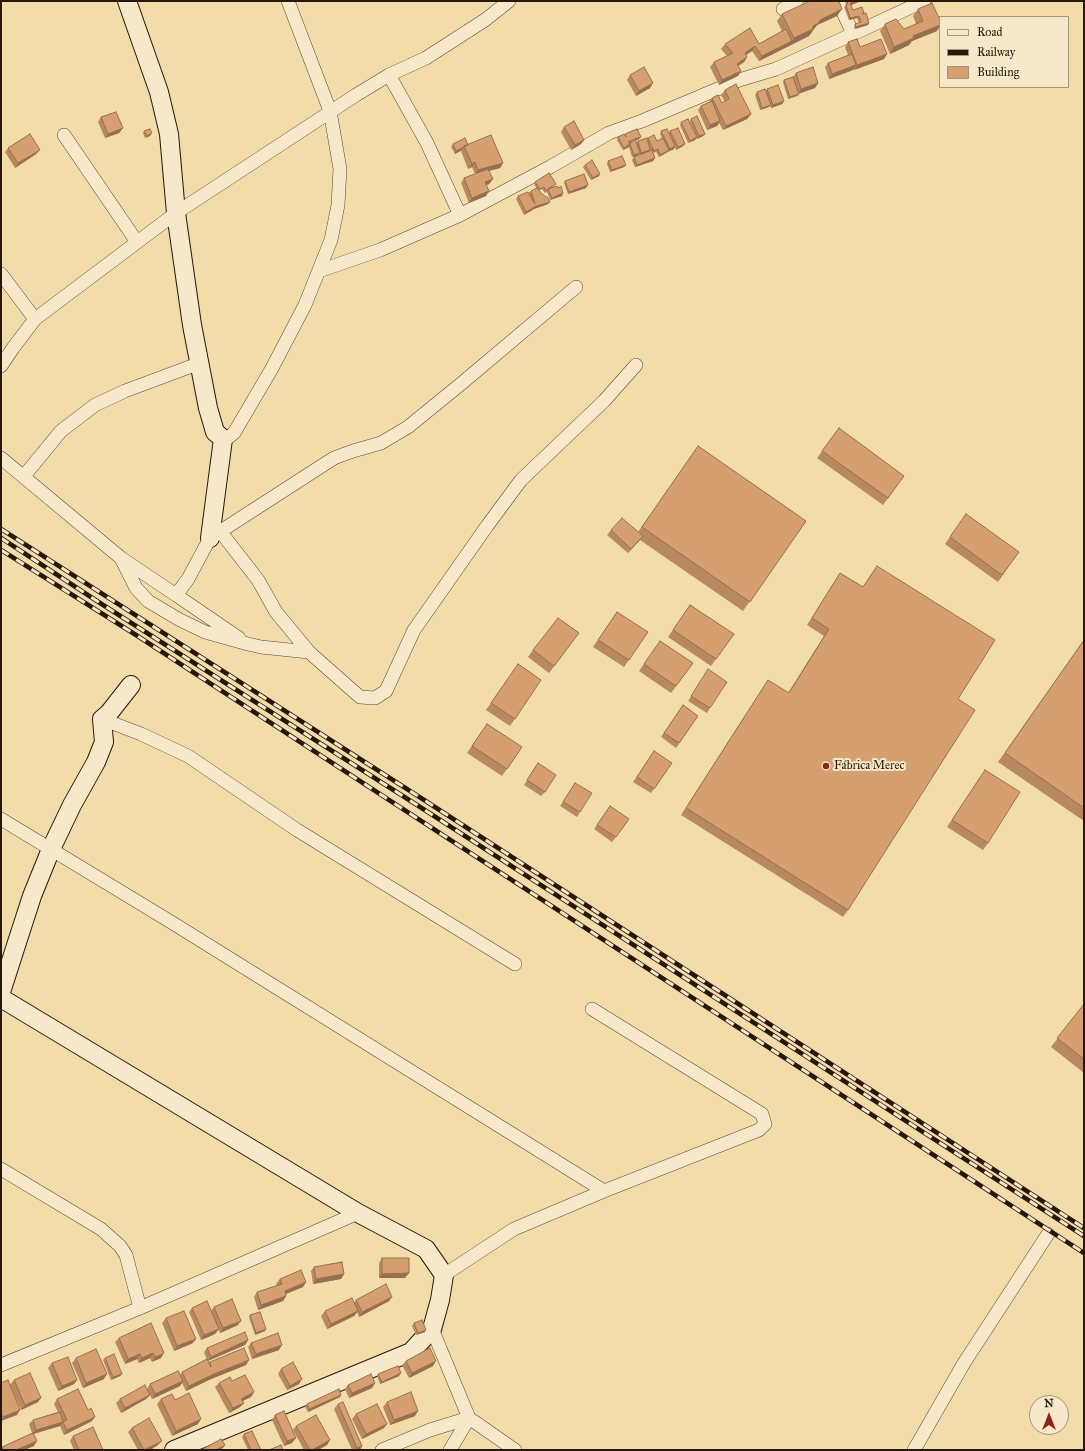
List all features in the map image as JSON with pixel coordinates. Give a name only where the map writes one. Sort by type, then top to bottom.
[{"type":"street","points":[[127,1],[159,92],[169,134],[176,213],[192,325],[208,408],[215,432],[223,439]]},
{"type":"street","points":[[223,439],[234,433],[271,370],[305,305],[331,240],[338,205],[340,169],[330,112],[288,1]]},
{"type":"street","points":[[1,366],[34,319],[176,213],[356,95],[389,76],[426,58],[485,20],[509,1]]},
{"type":"street","points":[[783,9],[796,1]]},
{"type":"street","points":[[838,1],[853,34]]},
{"type":"street","points":[[319,271],[380,250],[460,214],[550,167],[609,133],[642,121],[733,83],[776,69],[924,1]]},
{"type":"street","points":[[389,76],[427,142],[460,214]]},
{"type":"street","points":[[64,135],[137,242]]},
{"type":"street","points":[[1,274],[34,319]]},
{"type":"street","points":[[215,534],[334,458],[352,450],[381,443],[408,427],[462,384],[576,287]]},
{"type":"street","points":[[24,476],[61,431],[94,405],[125,391],[200,363]]},
{"type":"street","points":[[215,534],[258,580],[276,612],[309,652],[360,697],[375,698],[386,691],[414,630],[521,480],[604,401],[636,365]]},
{"type":"street","points":[[176,595],[188,579],[215,534],[223,439]]},
{"type":"street","points":[[1,458],[121,558],[248,644]]},
{"type":"street","points":[[121,558],[136,588],[148,601],[180,620],[205,632],[248,644],[261,647],[309,652]]},
{"type":"street","points":[[102,719],[109,713],[131,685]]},
{"type":"street","points":[[1,992],[32,896],[51,849],[72,805],[99,755],[104,742],[102,719]]},
{"type":"street","points":[[102,719],[141,734],[188,756],[297,830],[515,964]]},
{"type":"street","points":[[1,819],[171,922],[604,1191]]},
{"type":"street","points":[[1,998],[358,1213],[426,1249],[444,1275],[440,1300],[432,1329],[411,1352],[174,1450]]},
{"type":"street","points":[[444,1275],[514,1229],[604,1191],[759,1130],[765,1124],[762,1114],[592,1009]]},
{"type":"street","points":[[1,1169],[101,1229],[120,1246],[126,1255],[140,1308]]},
{"type":"street","points":[[1,1365],[140,1308],[358,1213]]},
{"type":"street","points":[[914,1450],[964,1363],[1048,1234]]},
{"type":"street","points":[[432,1329],[469,1418],[515,1450]]},
{"type":"street","points":[[382,1450],[430,1430],[469,1418]]},
{"type":"street","points":[[450,1450],[469,1418]]},
{"type":"building","points":[[810,1],[839,1],[842,9],[820,20],[819,23],[813,26],[813,29],[794,38],[782,14]]},
{"type":"building","points":[[847,1],[856,1],[850,3],[853,10],[862,7],[864,13],[862,14],[866,13],[869,23],[856,27],[855,24],[861,22],[859,16],[850,18],[846,5],[848,4]]},
{"type":"building","points":[[932,3],[939,18],[939,25],[913,36],[914,38],[894,47],[885,24],[896,19],[904,29],[923,21],[918,9]]},
{"type":"building","points":[[750,28],[759,44],[786,29],[792,41],[762,56],[755,46],[745,53],[747,57],[737,64],[741,71],[722,80],[714,62],[733,53],[725,44]]},
{"type":"building","points":[[857,39],[860,47],[881,39],[887,54],[857,65],[848,42]]},
{"type":"building","points":[[852,54],[856,65],[832,74],[828,63]]},
{"type":"building","points":[[644,67],[653,83],[639,91],[630,75]]},
{"type":"building","points":[[813,67],[818,83],[801,89],[796,73]]},
{"type":"building","points":[[793,77],[799,94],[790,97],[784,80]]},
{"type":"building","points":[[736,84],[751,114],[726,126],[712,98],[718,95],[722,103],[729,99],[725,90]]},
{"type":"building","points":[[778,85],[784,101],[773,105],[767,89]]},
{"type":"building","points":[[765,89],[771,105],[762,108],[757,92]]},
{"type":"building","points":[[712,101],[720,121],[710,125],[701,106]]},
{"type":"building","points":[[116,112],[123,128],[108,134],[101,117]]},
{"type":"building","points":[[697,116],[705,134],[699,136],[691,119]]},
{"type":"building","points":[[688,119],[697,137],[690,141],[681,122]]},
{"type":"building","points":[[574,121],[584,140],[575,145],[564,127]]},
{"type":"building","points":[[678,128],[685,144],[678,147],[670,131]]},
{"type":"building","points":[[150,129],[152,133],[147,136],[144,131]]},
{"type":"building","points":[[637,129],[641,137],[628,142],[630,144],[624,148],[618,137],[624,134],[626,137],[625,134]]},
{"type":"building","points":[[667,129],[675,146],[670,149],[661,131]]},
{"type":"building","points":[[30,134],[40,150],[18,163],[8,148]]},
{"type":"building","points":[[491,135],[503,163],[478,170],[475,162],[472,164],[464,146]]},
{"type":"building","points":[[654,135],[657,141],[663,138],[669,150],[660,155],[658,149],[654,151],[648,138]]},
{"type":"building","points":[[465,138],[468,145],[456,151],[453,144]]},
{"type":"building","points":[[647,138],[650,150],[641,153],[638,141]]},
{"type":"building","points":[[635,139],[640,153],[634,155],[630,144]]},
{"type":"building","points":[[652,150],[655,158],[637,165],[634,157]]},
{"type":"building","points":[[622,156],[626,165],[612,170],[608,161]]},
{"type":"building","points":[[592,160],[600,174],[593,178],[585,165]]},
{"type":"building","points":[[488,169],[493,179],[485,182],[489,191],[472,198],[464,178]]},
{"type":"building","points":[[549,173],[556,184],[546,191],[544,187],[540,189],[535,182]]},
{"type":"building","points":[[584,174],[588,185],[569,192],[565,181]]},
{"type":"building","points":[[557,186],[558,188],[561,186],[563,193],[552,198],[548,189]]},
{"type":"building","points":[[537,188],[548,198],[550,202],[536,206],[526,212],[518,196],[528,192],[535,204],[531,191]]},
{"type":"building","points":[[839,428],[904,476],[888,498],[822,451]]},
{"type":"building","points":[[698,446],[806,521],[750,602],[642,527]]},
{"type":"building","points":[[966,514],[1019,552],[1002,575],[950,537]]},
{"type":"building","points":[[622,518],[643,536],[631,549],[611,530]]},
{"type":"building","name":"Fábrica Merec","points":[[877,566],[995,640],[958,699],[975,710],[848,910],[686,808],[768,680],[789,693],[829,629],[812,618],[840,573],[863,587]]},
{"type":"building","points":[[690,605],[734,634],[716,659],[673,630]]},
{"type":"building","points":[[617,612],[648,632],[629,660],[598,640]]},
{"type":"building","points":[[558,618],[579,633],[554,666],[533,650]]},
{"type":"building","points":[[1084,640],[1084,808],[1005,753]]},
{"type":"building","points":[[660,641],[693,663],[676,686],[644,664]]},
{"type":"building","points":[[518,664],[541,680],[515,719],[491,703]]},
{"type":"building","points":[[708,669],[727,682],[710,708],[691,696]]},
{"type":"building","points":[[683,705],[698,716],[679,743],[664,733]]},
{"type":"building","points":[[487,724],[522,747],[507,769],[472,746]]},
{"type":"building","points":[[654,751],[672,763],[654,789],[637,777]]},
{"type":"building","points":[[538,763],[556,775],[545,792],[527,780]]},
{"type":"building","points":[[985,770],[1020,792],[988,843],[952,820]]},
{"type":"building","points":[[575,783],[592,793],[580,812],[563,802]]},
{"type":"building","points":[[610,806],[629,819],[616,837],[597,825]]},
{"type":"building","points":[[1084,1004],[1084,1059],[1057,1038]]},
{"type":"building","points":[[382,1258],[409,1258],[409,1273],[382,1274]]},
{"type":"building","points":[[342,1262],[344,1274],[316,1279],[314,1267]]},
{"type":"building","points":[[301,1270],[306,1282],[285,1291],[286,1296],[261,1305],[257,1292],[282,1284],[280,1279]]},
{"type":"building","points":[[386,1284],[392,1297],[362,1312],[356,1300]]},
{"type":"building","points":[[352,1298],[358,1311],[331,1324],[325,1311]]},
{"type":"building","points":[[232,1299],[241,1321],[223,1328],[214,1307]]},
{"type":"building","points":[[207,1301],[219,1329],[204,1335],[192,1308]]},
{"type":"building","points":[[184,1311],[196,1339],[177,1346],[166,1318]]},
{"type":"building","points":[[260,1312],[266,1329],[256,1333],[250,1315]]},
{"type":"building","points":[[422,1320],[426,1330],[418,1333],[414,1323]]},
{"type":"building","points":[[151,1323],[164,1353],[155,1357],[153,1353],[142,1358],[140,1354],[128,1359],[119,1338]]},
{"type":"building","points":[[245,1332],[248,1340],[211,1357],[207,1348]]},
{"type":"building","points":[[278,1333],[282,1345],[256,1354],[251,1343]]},
{"type":"building","points":[[244,1348],[249,1360],[189,1386],[182,1372],[207,1359],[211,1367],[210,1362]]},
{"type":"building","points":[[430,1348],[436,1361],[412,1373],[406,1361]]},
{"type":"building","points":[[96,1349],[107,1374],[86,1383],[76,1358]]},
{"type":"building","points":[[114,1354],[122,1374],[113,1377],[105,1358]]},
{"type":"building","points":[[68,1357],[77,1380],[62,1386],[52,1363]]},
{"type":"building","points":[[293,1362],[302,1379],[290,1386],[281,1369]]},
{"type":"building","points":[[398,1366],[401,1373],[382,1382],[378,1374]]},
{"type":"building","points":[[178,1371],[183,1381],[155,1394],[150,1384]]},
{"type":"building","points":[[30,1373],[41,1398],[25,1405],[14,1380]]},
{"type":"building","points":[[371,1374],[375,1383],[352,1393],[348,1385]]},
{"type":"building","points":[[245,1375],[254,1392],[241,1399],[244,1403],[233,1408],[219,1383],[230,1377],[232,1381]]},
{"type":"building","points":[[8,1380],[20,1410],[3,1417],[1,1413],[1,1383]]},
{"type":"building","points":[[145,1385],[150,1395],[125,1408],[120,1399]]},
{"type":"building","points":[[78,1389],[88,1410],[91,1408],[95,1417],[67,1430],[63,1422],[67,1420],[57,1399]]},
{"type":"building","points":[[339,1389],[341,1395],[309,1409],[307,1404]]},
{"type":"building","points":[[411,1392],[418,1411],[394,1420],[387,1402]]},
{"type":"building","points":[[189,1393],[201,1419],[176,1431],[161,1399],[172,1394],[175,1400]]},
{"type":"building","points":[[343,1402],[362,1446],[357,1448],[338,1404]]},
{"type":"building","points":[[377,1404],[387,1424],[366,1434],[356,1414]]},
{"type":"building","points":[[284,1411],[296,1438],[287,1441],[275,1415]]},
{"type":"building","points":[[60,1412],[63,1422],[36,1430],[33,1420]]},
{"type":"building","points":[[316,1415],[330,1440],[310,1450],[296,1426]]},
{"type":"building","points":[[149,1418],[162,1441],[144,1450],[132,1428]]},
{"type":"building","points":[[93,1427],[103,1450],[79,1450],[73,1436]]},
{"type":"building","points":[[252,1431],[261,1450],[251,1450],[244,1434]]},
{"type":"building","points":[[33,1433],[37,1441],[16,1450],[3,1450],[2,1447]]},
{"type":"building","points":[[221,1439],[225,1445],[216,1450],[203,1450],[203,1449]]},
{"type":"building","points":[[281,1445],[283,1450],[269,1450]]},
{"type":"railway","points":[[1,529],[421,798],[1084,1228]]},
{"type":"railway","points":[[1,538],[1084,1236]]},
{"type":"railway","points":[[1,550],[136,635],[1084,1253]]},
{"type":"place","name":"Fábrica Merec","points":[[826,766]]}]
